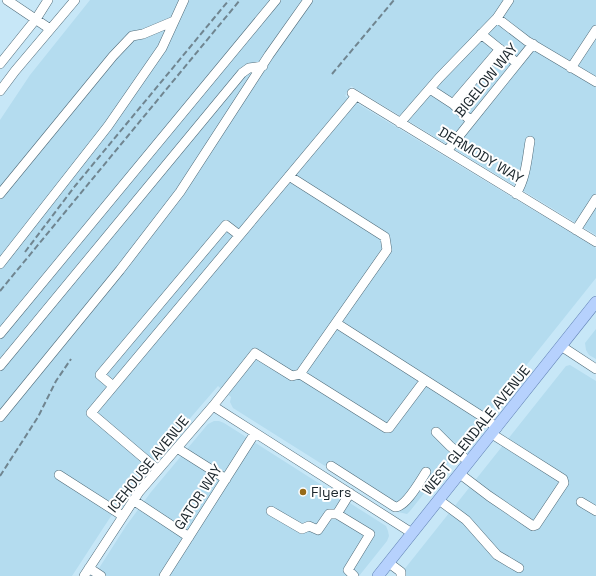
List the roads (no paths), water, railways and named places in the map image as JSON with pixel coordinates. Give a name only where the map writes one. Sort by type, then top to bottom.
[{"type":"main road","name":"WEST GLENDALE AVENUE","points":[[378,576],[596,302]]},
{"type":"street","points":[[7,0],[36,20],[51,27]]},
{"type":"street","points":[[0,64],[36,20],[48,0]]},
{"type":"street","points":[[51,27],[68,0]]},
{"type":"street","points":[[0,91],[51,27],[75,0]]},
{"type":"street","points":[[0,264],[108,126],[162,48],[184,0]]},
{"type":"street","points":[[0,334],[276,0]]},
{"type":"street","points":[[0,417],[120,270],[180,192],[308,0]]},
{"type":"street","points":[[400,122],[497,18],[509,0]]},
{"type":"street","points":[[497,18],[533,44],[596,82]]},
{"type":"street","points":[[0,194],[113,56],[132,36],[144,34],[174,22]]},
{"type":"street","points":[[571,68],[596,30]]},
{"type":"street","points":[[481,34],[517,64]]},
{"type":"street","name":"BIGELOW WAY","points":[[447,151],[533,44]]},
{"type":"street","points":[[453,104],[500,49]]},
{"type":"street","points":[[0,366],[242,73],[249,68],[263,66]]},
{"type":"street","points":[[430,89],[453,104],[471,121]]},
{"type":"street","name":"DERMODY WAY","points":[[289,176],[353,94],[596,242]]},
{"type":"street","points":[[516,194],[520,188],[526,168],[530,141]]},
{"type":"street","points":[[158,470],[91,413],[289,176],[385,237],[387,250],[300,374],[386,428],[389,428],[425,380]]},
{"type":"street","points":[[576,230],[596,199]]},
{"type":"street","points":[[113,386],[100,375],[226,225],[239,235]]},
{"type":"street","points":[[336,323],[483,417],[494,431],[563,479],[564,482],[536,526],[533,526],[488,496],[460,474]]},
{"type":"street","points":[[561,346],[596,369]]},
{"type":"street","name":"ICEHOUSE AVENUE","points":[[86,572],[133,500],[213,406],[255,353],[292,376],[300,374]]},
{"type":"street","points":[[213,406],[412,533]]},
{"type":"street","points":[[436,432],[469,462]]},
{"type":"street","name":"GATOR WAY","points":[[164,576],[255,433]]},
{"type":"street","points":[[177,448],[226,479]]},
{"type":"street","points":[[331,466],[393,507],[399,507],[405,503],[426,472]]},
{"type":"street","points":[[333,483],[340,472]]},
{"type":"street","points":[[59,475],[122,516]]},
{"type":"street","points":[[337,514],[350,493]]},
{"type":"street","points":[[133,500],[189,537]]},
{"type":"street","points":[[439,500],[466,520],[497,555],[519,568]]},
{"type":"street","points":[[581,502],[596,511]]},
{"type":"street","points":[[387,517],[393,507]]},
{"type":"street","points":[[271,511],[302,529],[309,526],[318,530],[329,514],[337,514],[370,534],[348,570],[354,576]]},
{"type":"street","points":[[389,563],[400,572],[401,576]]},
{"type":"street","points":[[86,572],[101,576]]},
{"type":"railway","points":[[25,252],[75,186],[229,0]]},
{"type":"railway","points":[[0,291],[240,0]]},
{"type":"railway","points":[[332,74],[394,0]]},
{"type":"railway","points":[[0,476],[38,417],[56,381],[71,359]]},
{"type":"place","name":"Flyers","points":[[303,492]]}]
